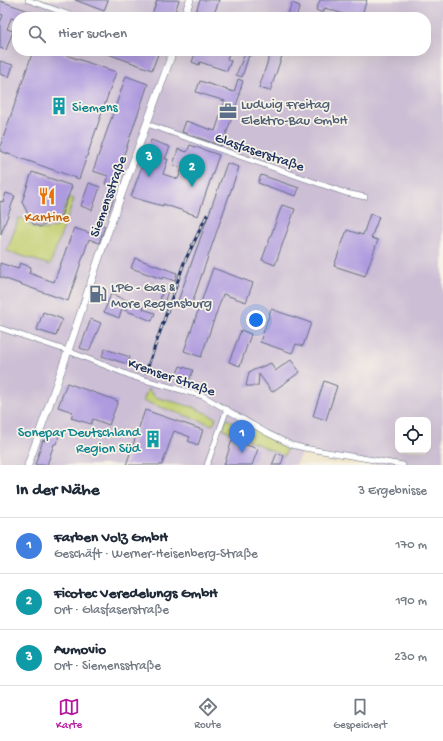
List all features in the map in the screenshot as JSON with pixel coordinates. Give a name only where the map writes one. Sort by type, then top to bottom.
[{"type":"street","points":[[28,0],[62,12]]},
{"type":"street","points":[[186,12],[190,0]]},
{"type":"street","name":"Siemensstraße","points":[[28,465],[106,237],[171,56]]},
{"type":"street","name":"Glasfaserstraße","points":[[147,124],[339,190],[366,197]]},
{"type":"street","points":[[0,328],[68,351]]},
{"type":"street","name":"Kremser Straße","points":[[68,351],[164,386],[192,392],[227,409],[267,434],[292,444],[304,448],[403,465]]},
{"type":"street","points":[[207,465],[227,409]]},
{"type":"shaded area","points":[[0,0],[443,0],[443,465],[382,465],[302,451],[296,465],[0,465]]},
{"type":"green space","points":[[69,197],[74,199],[50,265],[7,251],[19,218],[23,219],[33,227],[40,229],[58,226]]},
{"type":"green space","points":[[148,389],[155,397],[193,407],[216,418],[213,425],[143,401]]},
{"type":"green space","points":[[227,419],[234,423],[253,427],[287,448],[284,456],[223,429]]},
{"type":"building","points":[[75,0],[108,0],[104,11]]},
{"type":"building","points":[[157,0],[179,0],[175,12],[153,12]]},
{"type":"building","points":[[200,0],[219,0],[215,12],[196,12]]},
{"type":"building","points":[[320,0],[367,0],[363,12],[337,12],[325,8],[323,12],[316,10]]},
{"type":"building","points":[[0,1],[32,12],[12,12],[12,18],[7,29],[12,31],[12,34],[6,50],[0,48],[0,23],[3,15],[0,14]]},
{"type":"building","points":[[292,3],[300,6],[298,12],[289,12]]},
{"type":"building","name":"Siemens","points":[[31,56],[69,56],[116,72],[79,179],[0,151],[0,147]]},
{"type":"building","points":[[114,56],[157,56],[152,70]]},
{"type":"building","points":[[194,56],[228,56],[227,59],[231,61],[227,71],[200,62],[199,65],[192,62]]},
{"type":"building","points":[[244,56],[249,56],[242,77],[236,75]]},
{"type":"building","points":[[269,56],[282,56],[270,91],[259,88]]},
{"type":"building","points":[[0,61],[13,65],[9,77],[0,74]]},
{"type":"building","name":"Siemens","points":[[126,76],[148,84],[113,187],[105,184],[108,176],[93,171]]},
{"type":"building","name":"Ludwig Freitag Elektro-Bau GmbH","points":[[238,79],[243,81],[240,94],[222,146],[182,132],[186,121],[215,131],[225,101],[196,92],[200,81],[234,92]]},
{"type":"building","points":[[151,140],[170,147],[165,159],[168,159],[163,174],[178,179],[182,168],[173,165],[178,149],[187,152],[190,145],[219,155],[198,216],[163,204],[163,206],[131,197]]},
{"type":"building","points":[[227,163],[239,167],[191,306],[178,301]]},
{"type":"building","name":"Kantine","points":[[32,172],[72,186],[61,216],[40,227],[33,224],[22,202]]},
{"type":"building","points":[[261,175],[299,188],[296,196],[258,183]]},
{"type":"building","points":[[89,183],[100,187],[92,210],[81,206]]},
{"type":"building","points":[[114,185],[118,186],[108,214],[104,212]]},
{"type":"building","points":[[6,193],[15,196],[1,234],[0,201],[3,202]]},
{"type":"building","points":[[282,205],[295,209],[275,265],[262,260]]},
{"type":"building","points":[[370,214],[379,217],[371,238],[378,240],[365,276],[334,266],[347,230],[363,235]]},
{"type":"building","points":[[100,224],[105,226],[99,243],[89,239],[68,301],[0,277],[0,263],[18,269],[20,263],[31,267],[29,273],[54,282],[74,228],[96,235]]},
{"type":"building","points":[[135,258],[177,273],[175,281],[163,277],[162,279],[131,268]]},
{"type":"building","points":[[213,268],[253,283],[246,302],[223,294],[201,357],[184,351]]},
{"type":"building","points":[[163,289],[168,291],[165,300],[160,299]]},
{"type":"building","points":[[111,294],[155,313],[152,321],[122,309],[119,318],[104,312]]},
{"type":"building","points":[[271,309],[311,323],[303,346],[296,344],[292,353],[260,342]]},
{"type":"building","points":[[43,312],[62,319],[56,336],[37,330]]},
{"type":"building","points":[[91,319],[101,323],[89,351],[80,348]]},
{"type":"building","points":[[241,330],[251,334],[240,366],[229,362]]},
{"type":"building","points":[[105,349],[130,357],[127,364],[102,356]]},
{"type":"building","points":[[291,360],[300,372],[272,392],[259,374],[258,386],[246,386],[249,372],[271,363],[275,371]]},
{"type":"building","points":[[180,366],[193,370],[189,381],[176,376]]},
{"type":"building","points":[[324,381],[337,386],[326,420],[313,416]]},
{"type":"building","points":[[67,383],[118,401],[109,425],[93,419],[91,424],[71,418],[73,412],[58,407]]},
{"type":"building","name":"Sonepar Deutschland Region Süd","points":[[145,410],[203,430],[198,445],[188,441],[190,437],[174,431],[162,465],[126,465]]},
{"type":"building","points":[[48,432],[59,436],[56,444],[54,444],[47,465],[35,465],[43,440],[45,441]]},
{"type":"building","points":[[232,440],[258,449],[252,465],[224,465]]},
{"type":"building","points":[[277,453],[284,456],[281,465],[272,465]]},
{"type":"railway","points":[[146,372],[184,263],[207,215]]},
{"type":"place","name":"Siemens","points":[[59,106]]},
{"type":"place","name":"Ludwig Freitag Elektro-Bau GmbH","points":[[228,111]]},
{"type":"place","name":"Aumovio","points":[[149,177]]},
{"type":"place","name":"Ficotec Veredelungs GmbH","points":[[192,187]]},
{"type":"place","name":"Kantine","points":[[47,196]]},
{"type":"place","name":"LPG - Gas & More Regensburg","points":[[98,294]]},
{"type":"place","name":"Sonepar Deutschland Region Süd","points":[[153,439]]},
{"type":"place","name":"Farben Volz GmbH","points":[[242,453]]}]
